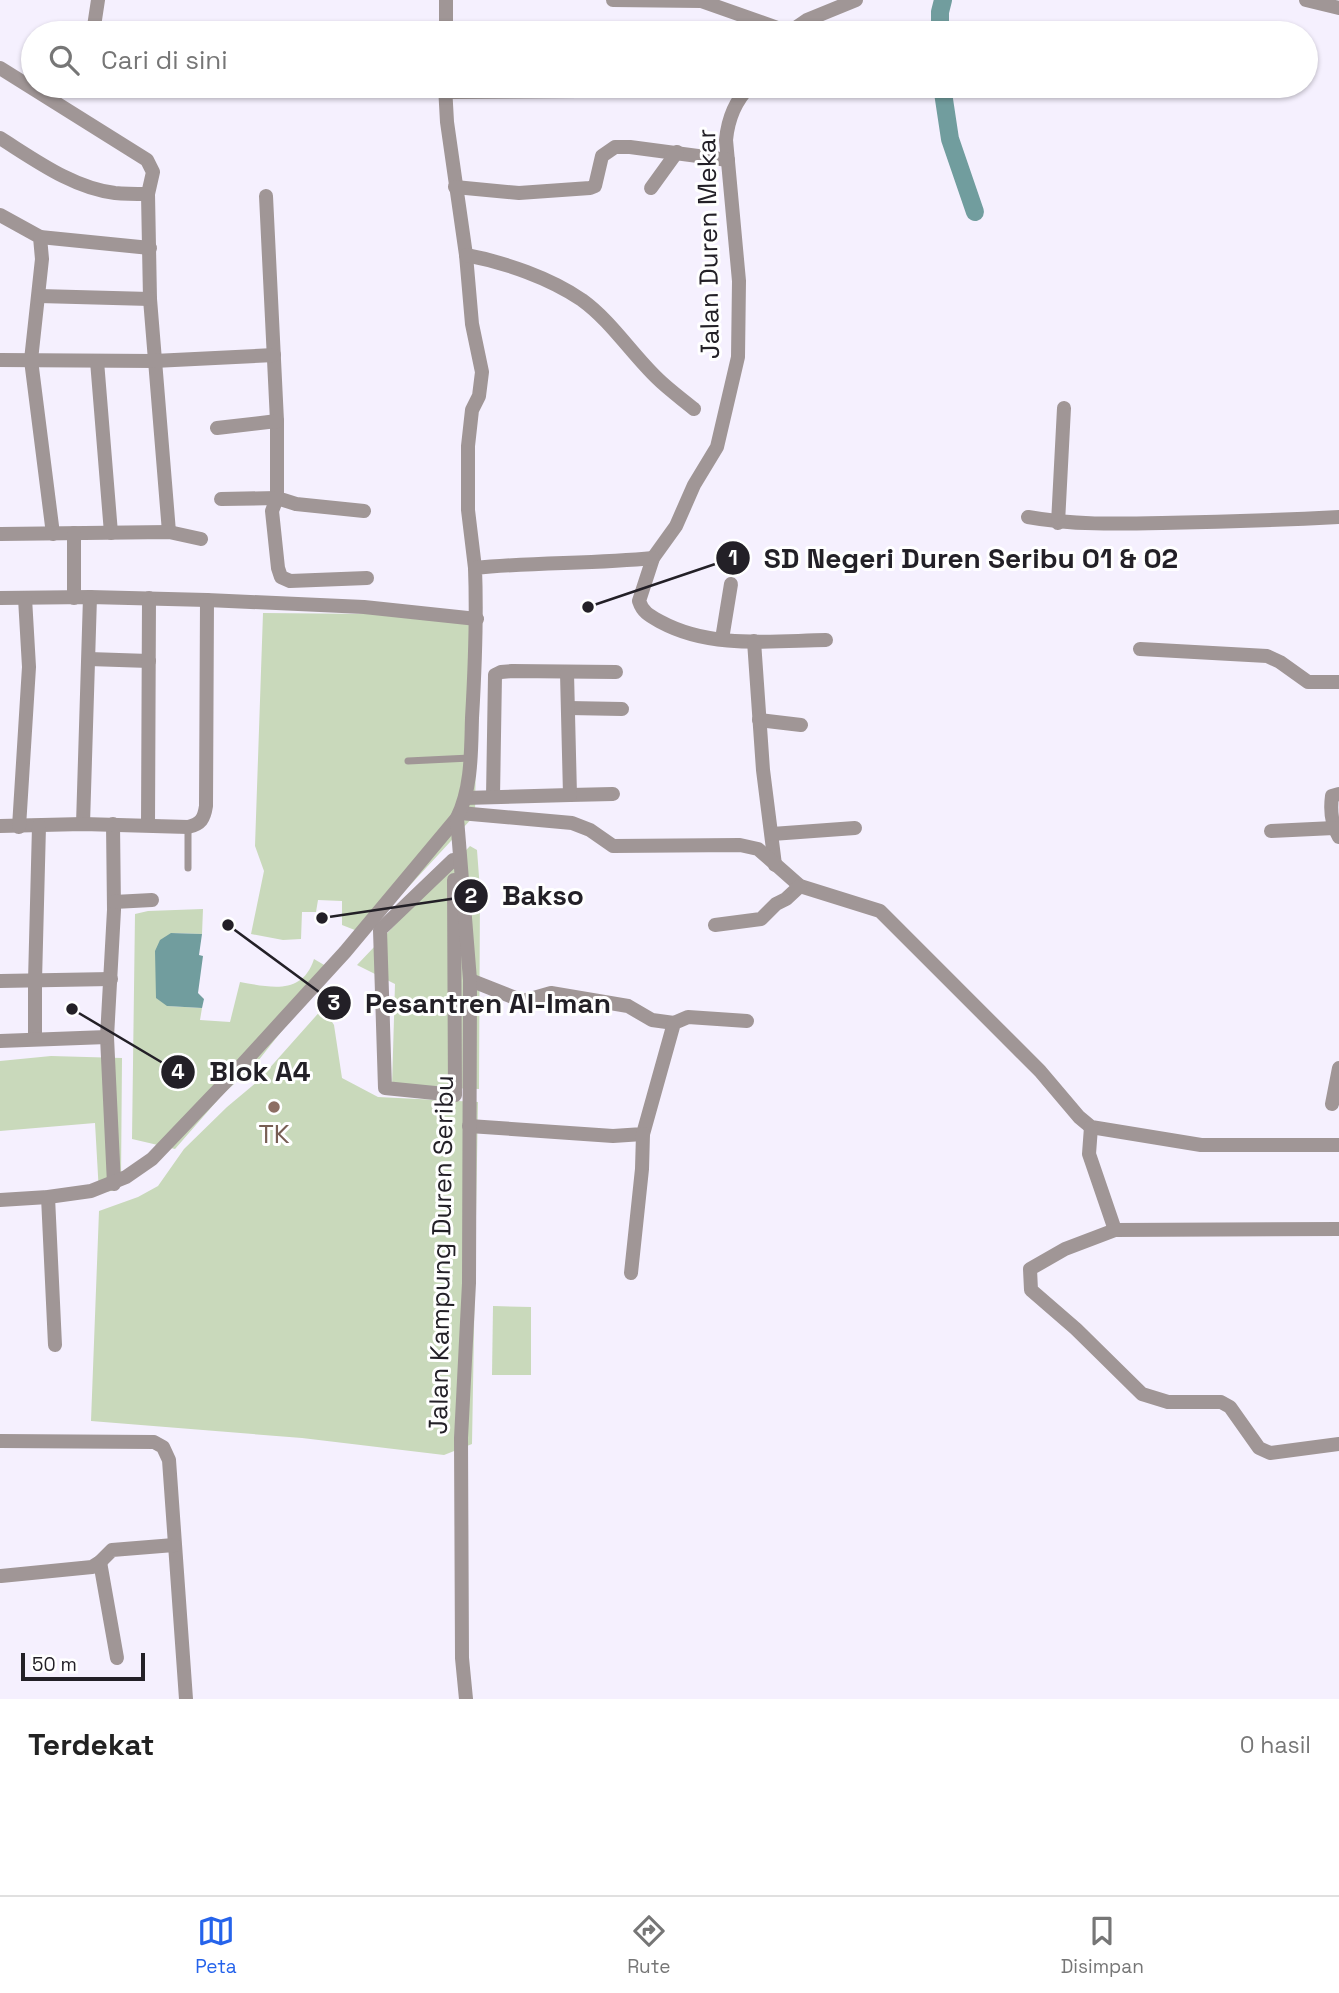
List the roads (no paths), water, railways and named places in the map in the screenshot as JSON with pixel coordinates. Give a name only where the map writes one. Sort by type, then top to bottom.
[{"type":"street","points":[[95,21],[98,0]]},
{"type":"street","points":[[446,0],[446,21]]},
{"type":"street","points":[[613,0],[701,0],[759,21]]},
{"type":"street","points":[[808,21],[827,10],[856,0]]},
{"type":"street","points":[[1306,0],[1339,8]]},
{"type":"street","points":[[0,68],[21,81]]},
{"type":"street","points":[[48,98],[148,160],[153,172],[148,194],[149,299],[169,531]]},
{"type":"street","name":"Jalan Kampung Duren Seribu","points":[[446,98],[454,187],[466,255],[472,324],[482,381],[472,410],[468,446],[468,510],[475,568],[477,619],[470,758],[458,815],[470,980],[469,1283],[461,1438],[462,1658],[466,1699]]},
{"type":"street","name":"Jalan Duren Mekar","points":[[653,558],[676,526],[694,485],[717,447],[738,357],[739,281],[727,160],[728,125],[738,98]]},
{"type":"street","points":[[0,138],[54,171],[82,184],[114,193],[148,194]]},
{"type":"street","points":[[454,187],[519,193],[590,188],[598,181],[602,156],[615,147],[677,152],[727,160]]},
{"type":"street","points":[[651,188],[677,152]]},
{"type":"street","points":[[266,196],[277,421],[277,499],[272,511],[278,568],[281,577],[290,581],[367,578]]},
{"type":"street","points":[[0,215],[40,237],[150,248]]},
{"type":"street","points":[[40,237],[42,259],[31,360],[52,534]]},
{"type":"street","points":[[466,255],[500,261],[582,300],[658,379],[694,409]]},
{"type":"street","points":[[39,296],[149,299]]},
{"type":"street","points":[[0,360],[154,361],[274,355]]},
{"type":"street","points":[[97,361],[111,534]]},
{"type":"street","points":[[1064,408],[1066,522]]},
{"type":"street","points":[[217,428],[277,421]]},
{"type":"street","points":[[221,499],[277,499],[296,504],[364,512]]},
{"type":"street","points":[[1028,517],[1066,522],[1233,522],[1339,517]]},
{"type":"street","points":[[0,534],[169,531],[201,539]]},
{"type":"street","points":[[74,533],[74,598]]},
{"type":"street","points":[[475,568],[524,563],[612,562],[653,558],[639,601],[644,612],[675,629],[722,639],[826,640]]},
{"type":"street","points":[[722,639],[731,584]]},
{"type":"street","points":[[83,824],[90,597]]},
{"type":"street","points":[[0,598],[207,600],[364,607],[477,619]]},
{"type":"street","points":[[19,827],[29,667],[25,598]]},
{"type":"street","points":[[148,825],[149,598]]},
{"type":"street","points":[[0,826],[113,824],[188,827],[203,821],[206,806],[207,600]]},
{"type":"street","points":[[754,641],[763,770],[775,866]]},
{"type":"street","points":[[1140,649],[1267,656],[1308,682],[1339,682]]},
{"type":"street","points":[[89,659],[149,661]]},
{"type":"street","points":[[493,797],[495,675],[512,671],[616,672]]},
{"type":"street","points":[[567,673],[570,795]]},
{"type":"street","points":[[569,708],[622,709]]},
{"type":"street","points":[[759,720],[802,725]]},
{"type":"street","points":[[0,1200],[91,1191],[114,1184],[139,1170],[166,1145],[345,952],[458,815],[493,797],[612,794]]},
{"type":"street","points":[[1271,831],[1336,832],[1331,799],[1333,795],[1339,794]]},
{"type":"street","points":[[453,860],[380,930],[384,1088],[455,1095],[453,860],[458,815]]},
{"type":"street","points":[[458,815],[572,823],[590,830],[613,846],[740,845],[758,849],[800,886],[880,911],[1040,1071],[1079,1117],[1091,1127],[1201,1145],[1339,1145]]},
{"type":"street","points":[[113,824],[114,902],[107,1037],[114,1184]]},
{"type":"street","points":[[36,1039],[39,826]]},
{"type":"street","points":[[772,834],[855,828]]},
{"type":"street","points":[[715,925],[761,919],[800,886]]},
{"type":"street","points":[[114,902],[152,900]]},
{"type":"street","points":[[0,981],[111,979]]},
{"type":"street","points":[[470,980],[523,1001],[551,993],[628,1006],[652,1020],[674,1023],[688,1017],[747,1021]]},
{"type":"street","points":[[631,1273],[643,1135],[674,1023]]},
{"type":"street","points":[[0,1041],[107,1037]]},
{"type":"street","points":[[1332,1104],[1339,1068]]},
{"type":"street","points":[[469,1126],[613,1136],[643,1135]]},
{"type":"street","points":[[1091,1127],[1089,1154],[1115,1230]]},
{"type":"street","points":[[48,1197],[55,1345]]},
{"type":"street","points":[[1339,1229],[1115,1230],[1065,1249],[1030,1269],[1031,1290],[1076,1329],[1142,1394],[1168,1402],[1221,1402],[1230,1407],[1259,1448],[1270,1453],[1339,1444]]},
{"type":"street","points":[[0,1441],[154,1442],[163,1447],[169,1460],[186,1699]]},
{"type":"street","points":[[1,1576],[92,1567],[112,1550],[174,1545]]},
{"type":"street","points":[[100,1562],[117,1658]]},
{"type":"lane","points":[[408,761],[470,758]]},
{"type":"lane","points":[[188,827],[188,868]]},
{"type":"waterway","points":[[940,21],[943,0]]},
{"type":"waterway","points":[[944,98],[950,139],[975,212]]},
{"type":"place","name":"SD Negeri Duren Seribu 01 & 02","points":[[588,607]]},
{"type":"place","name":"Bakso","points":[[322,918]]},
{"type":"place","name":"Pesantren Al-Iman","points":[[228,925]]},
{"type":"place","name":"Blok A4","points":[[72,1009]]},
{"type":"place","name":"TK","points":[[274,1107]]}]
